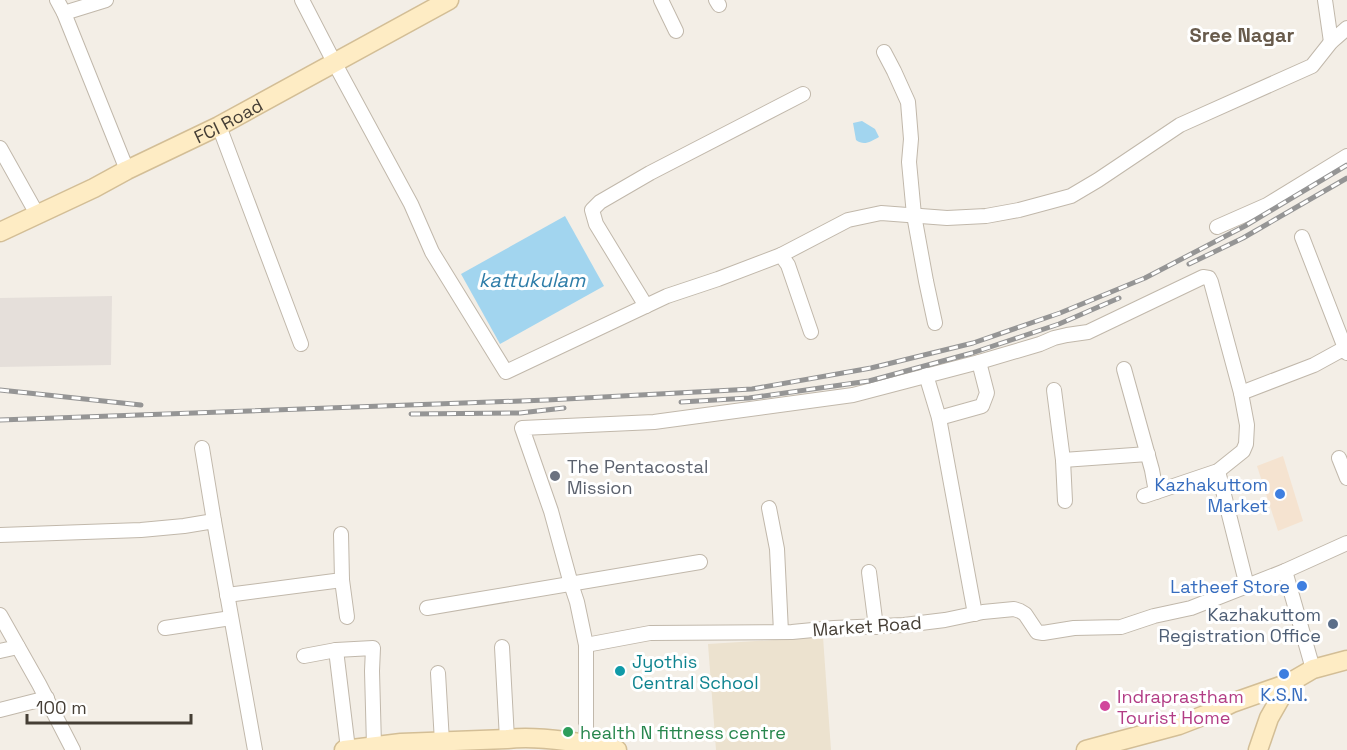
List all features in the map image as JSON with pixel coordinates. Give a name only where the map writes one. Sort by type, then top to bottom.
[{"type":"main road","name":"FCI Road","points":[[0,232],[219,126],[333,62],[427,5],[449,0]]},
{"type":"main road","points":[[1086,750],[1179,725],[1289,683],[1313,669],[1347,660]]},
{"type":"main road","points":[[1258,750],[1269,717],[1289,683]]},
{"type":"main road","points":[[1232,703],[1258,709],[1269,717]]},
{"type":"main road","points":[[358,749],[520,738],[586,743],[616,750]]},
{"type":"street","points":[[57,0],[127,170]]},
{"type":"street","points":[[64,13],[106,0]]},
{"type":"street","points":[[302,0],[333,62],[411,204],[432,252],[506,372],[667,296],[780,255],[848,220],[881,213],[946,218],[986,216],[1071,196],[1180,125],[1312,66],[1331,42],[1347,28]]},
{"type":"street","points":[[661,0],[676,31]]},
{"type":"street","points":[[1325,0],[1331,42]]},
{"type":"street","points":[[884,52],[908,102],[911,140],[909,162],[914,215],[935,323]]},
{"type":"street","points":[[646,306],[596,224],[592,210],[600,202],[650,173],[803,94]]},
{"type":"street","points":[[219,126],[301,344]]},
{"type":"street","points":[[0,148],[37,214]]},
{"type":"street","points":[[1217,227],[1267,205],[1347,156]]},
{"type":"street","points":[[1241,393],[1346,351],[1302,237]]},
{"type":"street","points":[[780,255],[788,264],[811,332]]},
{"type":"street","points":[[586,743],[586,645],[577,602],[522,428],[654,422],[854,395],[979,362],[1060,336],[1088,332],[1203,277],[1209,278],[1211,282],[1241,393],[1247,425],[1246,444],[1243,451],[1218,471],[1150,494],[1148,454],[1124,369]]},
{"type":"street","points":[[939,418],[981,406],[987,393],[979,362]]},
{"type":"street","points":[[926,375],[939,418],[975,614]]},
{"type":"street","points":[[1054,390],[1063,460],[1065,501]]},
{"type":"street","points":[[202,448],[255,750]]},
{"type":"street","points":[[1063,460],[1148,454]]},
{"type":"street","points":[[1339,458],[1347,478]]},
{"type":"street","points":[[1218,471],[1247,586]]},
{"type":"street","points":[[769,508],[777,549],[781,632]]},
{"type":"street","points":[[0,535],[141,530],[184,526],[214,520]]},
{"type":"street","points":[[341,534],[342,580],[347,617]]},
{"type":"street","name":"Market Road","points":[[586,645],[650,633],[781,632],[904,625],[1014,609],[1025,614],[1037,632],[1121,627],[1154,616],[1191,608],[1285,571],[1347,543]]},
{"type":"street","points":[[427,608],[700,562]]},
{"type":"street","points":[[1285,571],[1313,669]]},
{"type":"street","points":[[869,572],[876,627]]},
{"type":"street","points":[[227,596],[342,580]]},
{"type":"street","points":[[0,615],[74,750]]},
{"type":"street","points":[[165,628],[231,618]]},
{"type":"street","points":[[0,651],[18,647]]},
{"type":"street","points":[[502,647],[507,739]]},
{"type":"street","points":[[304,656],[336,650],[373,648],[372,671],[358,749]]},
{"type":"street","points":[[336,650],[358,749]]},
{"type":"street","points":[[430,745],[438,673]]},
{"type":"street","points":[[0,710],[47,698]]},
{"type":"shaded area","points":[[112,296],[111,365],[0,367],[0,298]]},
{"type":"shaded area","name":"Kazhakuttom Market","points":[[1283,456],[1303,521],[1278,531],[1257,466]]},
{"type":"shaded area","points":[[823,637],[831,750],[716,750],[708,644]]},
{"type":"water","points":[[862,121],[875,129],[879,137],[864,143],[856,140],[853,123]]},
{"type":"water","name":"kattukulam","points":[[565,216],[604,286],[500,344],[461,274]]},
{"type":"railway","points":[[0,420],[547,400],[752,389],[871,368],[973,343],[1060,313],[1145,278],[1245,226],[1347,165]]},
{"type":"railway","points":[[1189,264],[1243,238],[1347,178]]},
{"type":"railway","points":[[681,402],[749,398],[869,381],[972,353],[1059,324],[1119,298]]},
{"type":"railway","points":[[0,390],[141,405]]},
{"type":"railway","points":[[411,414],[520,413],[564,408]]},
{"type":"place","name":"The Pentacostal Mission","points":[[555,476]]},
{"type":"place","name":"Kazhakuttom Market","points":[[1280,494]]},
{"type":"place","name":"Latheef Store","points":[[1302,586]]},
{"type":"place","name":"Kazhakuttom Registration Office","points":[[1333,624]]},
{"type":"place","name":"Jyothis Central School","points":[[620,671]]},
{"type":"place","name":"K.S.N.","points":[[1284,674]]},
{"type":"place","name":"Indraprastham Tourist Home","points":[[1105,706]]},
{"type":"place","name":"health N fittness centre","points":[[568,732]]},
{"type":"district","name":"Sree Nagar","points":[[1242,35]]}]
